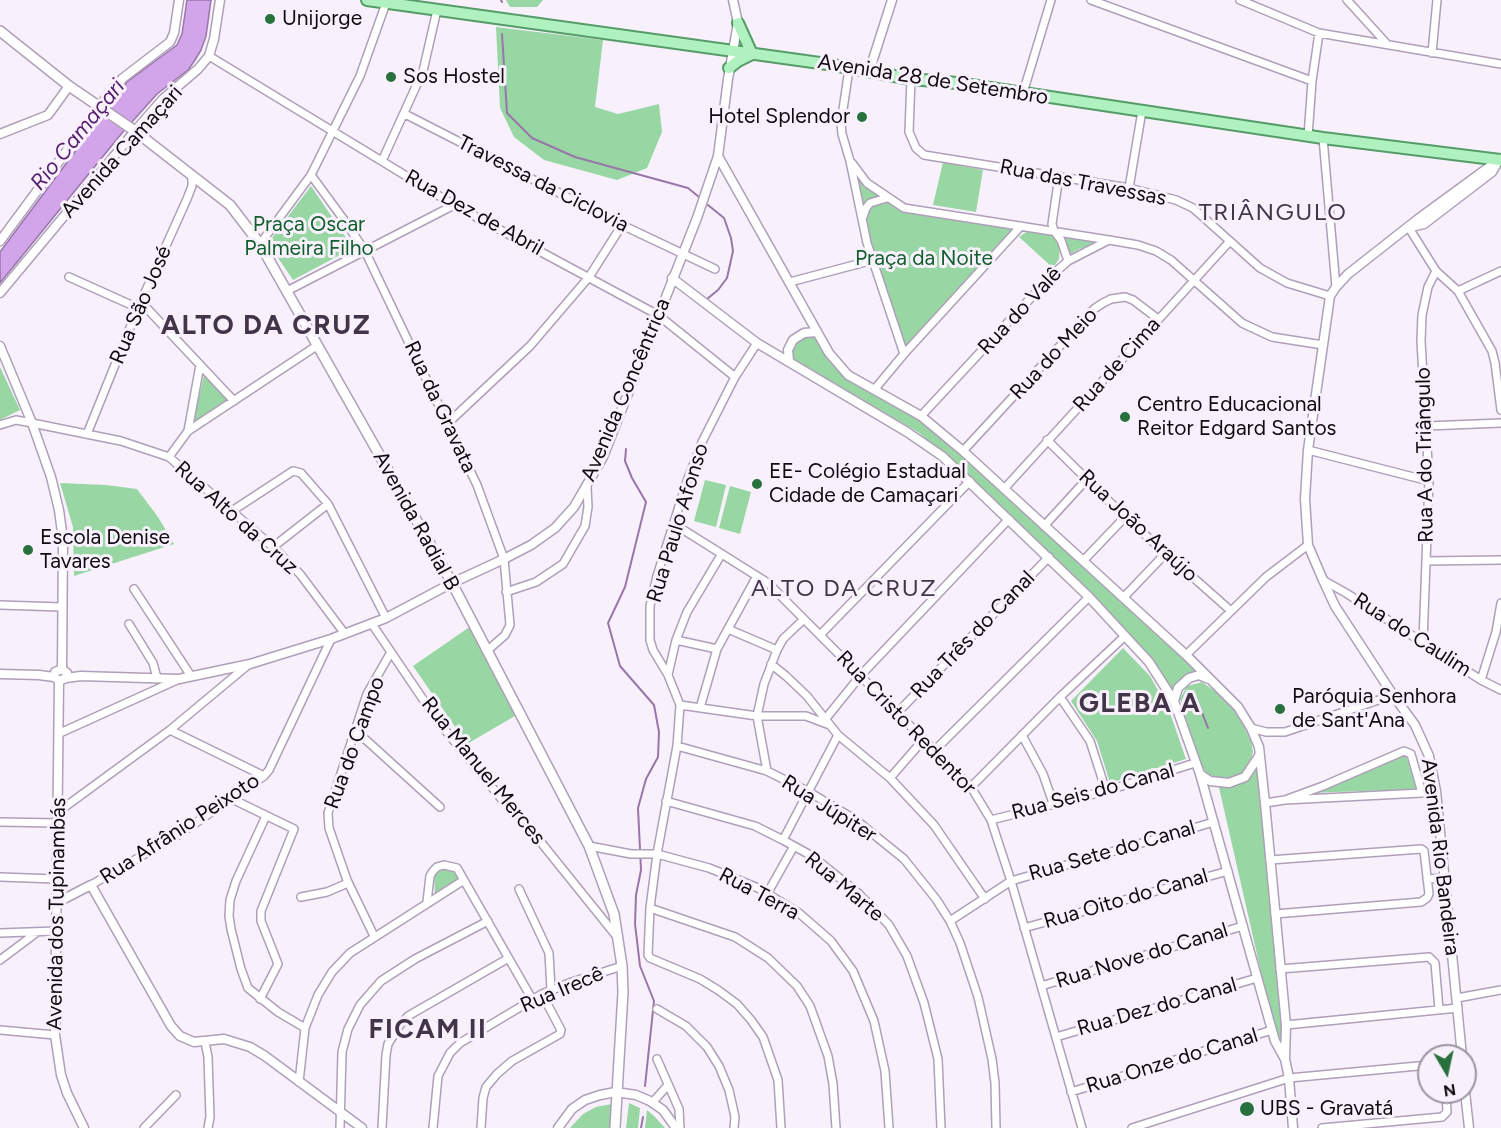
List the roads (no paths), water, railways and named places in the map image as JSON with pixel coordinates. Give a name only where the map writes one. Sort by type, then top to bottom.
[{"type":"main road","name":"Avenida 28 de Setembro","points":[[368,0],[430,6],[1308,136],[1500,159]]},
{"type":"main road","points":[[729,68],[752,54],[738,23]]},
{"type":"main road","name":"Avenida Radial B","points":[[0,31],[69,86],[133,130],[230,205],[260,244],[452,583],[589,846],[614,914],[622,966],[622,1026],[615,1128]]},
{"type":"street","name":"Avenida Camaçari","points":[[0,241],[123,78],[170,42],[174,33],[179,0]]},
{"type":"street","name":"Avenida Camaçari","points":[[0,293],[133,130],[163,99],[190,78],[208,56],[214,39],[220,0]]},
{"type":"street","name":"Avenida Concêntrica","points":[[0,674],[179,679],[250,664],[331,639],[386,618],[452,583],[504,560],[555,528],[574,507],[603,457],[718,156],[729,68],[738,23],[733,0]]},
{"type":"street","points":[[869,72],[892,0]]},
{"type":"street","points":[[1023,93],[1051,0]]},
{"type":"street","points":[[1091,0],[1312,81]]},
{"type":"street","points":[[1239,0],[1319,33],[1501,64]]},
{"type":"street","points":[[1347,0],[1388,44]]},
{"type":"street","points":[[1432,53],[1437,0]]},
{"type":"street","points":[[260,244],[311,175],[360,76],[386,3]]},
{"type":"street","points":[[382,161],[423,71],[430,6]]},
{"type":"street","points":[[1308,136],[1312,81],[1319,33]]},
{"type":"street","name":"Rua Dez de Abril","points":[[208,56],[454,205],[658,315],[735,377]]},
{"type":"street","points":[[849,69],[841,123],[842,134],[873,260],[904,354]]},
{"type":"street","name":"Rua das Travessas","points":[[911,79],[909,132],[916,148],[924,155],[1129,188],[1176,200],[1193,208],[1260,268],[1287,283],[1330,296]]},
{"type":"street","points":[[0,134],[48,115],[69,86]]},
{"type":"street","points":[[1129,188],[1142,111]]},
{"type":"street","name":"Travessa da Ciclovia","points":[[405,114],[622,225],[715,269]]},
{"type":"street","points":[[1323,138],[1336,287]]},
{"type":"street","points":[[718,156],[829,353],[848,375],[921,416],[963,451],[1186,655],[1238,707],[1251,728],[1260,754],[1286,1025],[1285,1059],[1293,1128]]},
{"type":"street","points":[[1330,296],[1348,274],[1500,159]]},
{"type":"street","points":[[850,161],[867,183],[904,208],[1109,240],[1156,251],[1193,279],[1242,323],[1272,337],[1323,345]]},
{"type":"street","name":"Rua São José","points":[[87,434],[187,199],[192,186],[192,175]]},
{"type":"street","name":"Rua da Gravata","points":[[311,175],[365,251],[477,485],[504,560],[510,625],[508,631],[488,650]]},
{"type":"street","points":[[1059,176],[1052,217],[1054,231],[1061,240],[1068,261]]},
{"type":"street","points":[[862,219],[870,203],[887,198]]},
{"type":"street","points":[[287,291],[454,205]]},
{"type":"street","points":[[448,423],[530,346],[589,277],[622,225]]},
{"type":"street","points":[[874,390],[1021,226]]},
{"type":"street","points":[[1410,228],[1436,271],[1458,291],[1494,357],[1501,410]]},
{"type":"street","name":"Rua do Valê","points":[[921,416],[1049,278],[1068,261],[1109,240]]},
{"type":"street","name":"Rua de Cima","points":[[1004,489],[1230,241]]},
{"type":"street","points":[[790,282],[873,260]]},
{"type":"street","name":"Rua A do Triângulo","points":[[1424,642],[1429,481],[1421,341],[1422,315],[1428,287],[1436,271]]},
{"type":"street","points":[[1458,291],[1501,271]]},
{"type":"street","points":[[69,277],[140,305],[234,401]]},
{"type":"street","points":[[672,278],[758,343],[907,432],[942,456],[1049,557],[1149,662],[1174,701],[1200,774],[1275,1041],[1285,1059]]},
{"type":"street","name":"Avenida Rio Bandeira","points":[[1330,296],[1308,450],[1305,499],[1308,545],[1335,606],[1415,725],[1429,756],[1436,791],[1461,1044]]},
{"type":"street","name":"Rua do Meio","points":[[963,451],[1094,309],[1111,299],[1125,297],[1133,300],[1158,320]]},
{"type":"street","points":[[778,355],[788,350],[797,336],[817,332]]},
{"type":"street","name":"Rua Paulo Afonso","points":[[758,343],[735,377],[702,442],[687,481],[650,606],[649,628],[653,650],[668,675],[680,705],[676,746],[650,908],[648,955],[718,990],[737,1004],[751,1020],[763,1037],[777,1080],[781,1128]]},
{"type":"street","points":[[169,457],[188,431],[318,345]]},
{"type":"street","name":"Avenida dos Tupinambás","points":[[0,346],[32,423],[51,477],[63,540],[55,1035],[61,1075],[84,1128]]},
{"type":"street","points":[[788,350],[789,361]]},
{"type":"street","points":[[188,431],[200,365]]},
{"type":"street","name":"Rua Alto da Cruz","points":[[0,425],[16,420],[32,423],[121,441],[169,457],[273,547],[300,574],[345,634]]},
{"type":"street","points":[[1427,426],[1501,423]]},
{"type":"street","name":"Rua João Araújo","points":[[1047,440],[1125,517],[1231,611]]},
{"type":"street","points":[[1308,450],[1429,481]]},
{"type":"street","points":[[232,511],[293,471],[297,471],[328,504],[386,618]]},
{"type":"street","points":[[1044,526],[1087,479]]},
{"type":"street","points":[[820,635],[970,481]]},
{"type":"street","points":[[506,592],[536,582],[563,564],[585,526],[588,507],[587,486]]},
{"type":"street","points":[[273,547],[328,504]]},
{"type":"street","points":[[1083,561],[1125,517]]},
{"type":"street","points":[[825,723],[861,675],[1009,519]]},
{"type":"street","name":"Rua Cristo Redentor","points":[[674,524],[768,583],[972,787],[991,820],[1011,881],[1082,1128]]},
{"type":"street","points":[[1186,655],[1266,578],[1308,545]]},
{"type":"street","points":[[1124,597],[1166,553]]},
{"type":"street","points":[[668,675],[676,640],[687,612],[721,555]]},
{"type":"street","name":"Rua Três do Canal","points":[[898,712],[1049,557]]},
{"type":"street","points":[[1427,561],[1501,560]]},
{"type":"street","points":[[700,708],[717,649],[757,576]]},
{"type":"street","name":"Rua do Caulim","points":[[1323,580],[1481,680],[1501,690]]},
{"type":"street","points":[[134,590],[191,676]]},
{"type":"street","points":[[935,750],[1089,597]]},
{"type":"street","points":[[1481,680],[1496,632],[1501,603]]},
{"type":"street","points":[[0,605],[61,606]]},
{"type":"street","points":[[766,771],[757,716],[764,684],[783,639],[804,620]]},
{"type":"street","points":[[129,624],[153,663],[157,678]]},
{"type":"street","name":"Rua Manuel Merces","points":[[372,624],[437,720],[504,802],[531,830],[618,939]]},
{"type":"street","points":[[728,629],[777,650]]},
{"type":"street","points":[[972,787],[1022,735],[1125,636]]},
{"type":"street","name":"Rua Afrânio Peixoto","points":[[56,903],[178,835],[264,776],[269,770],[331,639]]},
{"type":"street","points":[[676,640],[717,649]]},
{"type":"street","name":"Rua do Campo","points":[[374,936],[348,883],[329,828],[328,813],[367,694],[391,652]]},
{"type":"street","points":[[58,812],[170,730],[250,664]]},
{"type":"street","points":[[771,664],[807,696],[825,723],[890,778],[934,825],[985,899]]},
{"type":"street","points":[[1174,701],[1178,688],[1188,678],[1199,675],[1212,681]]},
{"type":"street","points":[[60,733],[179,679]]},
{"type":"street","points":[[1251,728],[1266,732],[1285,732],[1393,694]]},
{"type":"street","points":[[1060,698],[1090,741],[1106,791]]},
{"type":"street","points":[[680,705],[757,716],[806,716],[825,723]]},
{"type":"street","points":[[170,730],[264,776]]},
{"type":"street","points":[[356,730],[440,807]]},
{"type":"street","points":[[783,840],[838,735]]},
{"type":"street","points":[[1022,735],[1043,774],[1053,803]]},
{"type":"street","points":[[890,778],[924,739]]},
{"type":"street","name":"Rua Júpiter","points":[[676,746],[766,771],[856,820],[904,859],[936,899],[960,943],[978,997],[992,1059],[996,1128]]},
{"type":"street","points":[[1265,803],[1422,793],[1411,754],[1404,751],[1285,800]]},
{"type":"street","points":[[1200,774],[1210,781],[1229,783],[1245,777],[1260,754]]},
{"type":"street","name":"Rua Seis do Canal","points":[[991,820],[1106,791],[1195,763]]},
{"type":"street","points":[[232,799],[293,828],[294,831],[261,911],[261,921],[278,964],[260,999]]},
{"type":"street","name":"Rua Marte","points":[[666,801],[755,826],[812,856],[858,893],[889,925],[907,956],[924,1003],[938,1059],[941,1128]]},
{"type":"street","points":[[266,816],[236,881],[230,900],[229,916],[248,987],[278,1012],[305,1028]]},
{"type":"street","points":[[0,822],[58,823]]},
{"type":"street","name":"Rua Sete do Canal","points":[[950,921],[1011,881],[1214,822]]},
{"type":"street","name":"Rua Terra","points":[[589,846],[631,854],[657,854],[709,868],[767,894],[799,913],[831,941],[854,970],[874,1021],[885,1071],[889,1128]]},
{"type":"street","points":[[767,894],[794,846]]},
{"type":"street","points":[[1270,860],[1421,849],[1424,851],[1429,894],[1421,902],[1275,914]]},
{"type":"street","points":[[427,902],[430,876],[436,867],[444,865],[457,868],[507,959],[532,999]]},
{"type":"street","name":"Rua Oito do Canal","points":[[1024,928],[1228,871]]},
{"type":"street","points":[[0,877],[56,879]]},
{"type":"street","points":[[1427,879],[1445,878]]},
{"type":"street","points":[[299,1082],[305,1028],[318,995],[332,972],[350,953],[374,936],[464,880]]},
{"type":"street","points":[[301,897],[317,896],[348,883]]},
{"type":"street","points":[[91,885],[175,1031],[186,1039],[205,1042],[225,1039],[250,1047],[362,1128]]},
{"type":"street","points":[[519,889],[549,952],[551,990]]},
{"type":"street","points":[[650,908],[735,937],[768,958],[797,986],[810,1006],[828,1056],[833,1084],[836,1128]]},
{"type":"street","points":[[599,915],[614,914]]},
{"type":"street","points":[[340,1128],[342,1052],[348,1029],[360,1005],[381,981],[415,959],[488,921]]},
{"type":"street","name":"Rua Nove do Canal","points":[[1041,986],[1243,926]]},
{"type":"street","points":[[0,933],[56,931]]},
{"type":"street","points":[[0,960],[36,933]]},
{"type":"street","points":[[1280,969],[1429,957],[1435,963],[1439,1009]]},
{"type":"street","points":[[382,1128],[386,1055],[388,1044],[399,1025],[408,1016],[507,959]]},
{"type":"street","name":"Rua Irecê","points":[[433,1128],[438,1076],[450,1053],[460,1043],[542,994],[622,966]]},
{"type":"street","name":"Rua Dez do Canal","points":[[1056,1037],[1257,978]]},
{"type":"street","points":[[1457,998],[1501,990]]},
{"type":"street","points":[[481,1128],[486,1086],[512,1061],[560,1034],[561,1030],[542,994]]},
{"type":"street","points":[[1286,1025],[1458,1008]]},
{"type":"street","points":[[657,1009],[686,1026],[707,1047],[719,1066],[729,1090],[735,1117],[734,1128]]},
{"type":"street","points":[[1268,1016],[1277,1018],[1284,1012]]},
{"type":"street","points":[[0,1030],[55,1035]]},
{"type":"street","name":"Rua Onze do Canal","points":[[1071,1092],[1272,1030]]},
{"type":"street","points":[[205,1042],[208,1057],[210,1118],[208,1128]]},
{"type":"street","points":[[657,1059],[679,1108],[680,1128]]},
{"type":"street","points":[[1132,1128],[1289,1078],[1417,1066]]},
{"type":"street","points":[[652,1103],[668,1085]]},
{"type":"street","points":[[558,1128],[572,1109],[585,1100],[616,1092],[636,1095],[652,1103],[663,1110],[676,1128]]},
{"type":"street","points":[[144,1128],[176,1095]]},
{"type":"street","points":[[1322,1128],[1399,1124],[1445,1116],[1447,1104]]},
{"type":"street","points":[[1466,1104],[1468,1128]]},
{"type":"waterway","points":[[502,34],[507,113],[532,138],[575,157],[688,188],[699,197]]},
{"type":"waterway","points":[[707,299],[727,278],[733,251],[724,218],[708,205]]},
{"type":"waterway","points":[[626,449],[625,461],[646,502],[625,587],[608,623],[620,666],[654,705],[659,732],[658,757],[646,779],[638,808],[641,870],[636,895],[635,924],[640,966],[654,1001],[645,1086]]},
{"type":"waterway","points":[[1196,697],[1208,728]]},
{"type":"waterway","points":[[641,1128],[643,1117]]},
{"type":"place","name":"Unijorge","points":[[270,19]]},
{"type":"place","name":"Sos Hostel","points":[[391,77]]},
{"type":"place","name":"Hotel Splendor","points":[[862,117]]},
{"type":"place","name":"Centro Educacional Reitor Edgard Santos","points":[[1125,417]]},
{"type":"place","name":"EE- Colégio Estadual Cidade de Camaçari","points":[[757,484]]},
{"type":"place","name":"Escola Denise Tavares","points":[[28,550]]},
{"type":"place","name":"Paróquia Senhora de Sant'Ana","points":[[1280,709]]},
{"type":"place","name":"UBS - Gravatá","points":[[1247,1109]]},
{"type":"district","name":"TRIÂNGULO","points":[[1273,213]]},
{"type":"district","name":"ALTO DA CRUZ","points":[[266,326]]},
{"type":"district","name":"ALTO DA CRUZ","points":[[844,589]]},
{"type":"district","name":"GLEBA A","points":[[1140,704]]},
{"type":"district","name":"FICAM II","points":[[428,1030]]},
{"type":"water label","name":"Rio Camaçari","points":[[78,135]]},
{"type":"park label","name":"Praça Oscar Palmeira Filho","points":[[309,237]]},
{"type":"park label","name":"Praça da Noite","points":[[924,259]]}]
